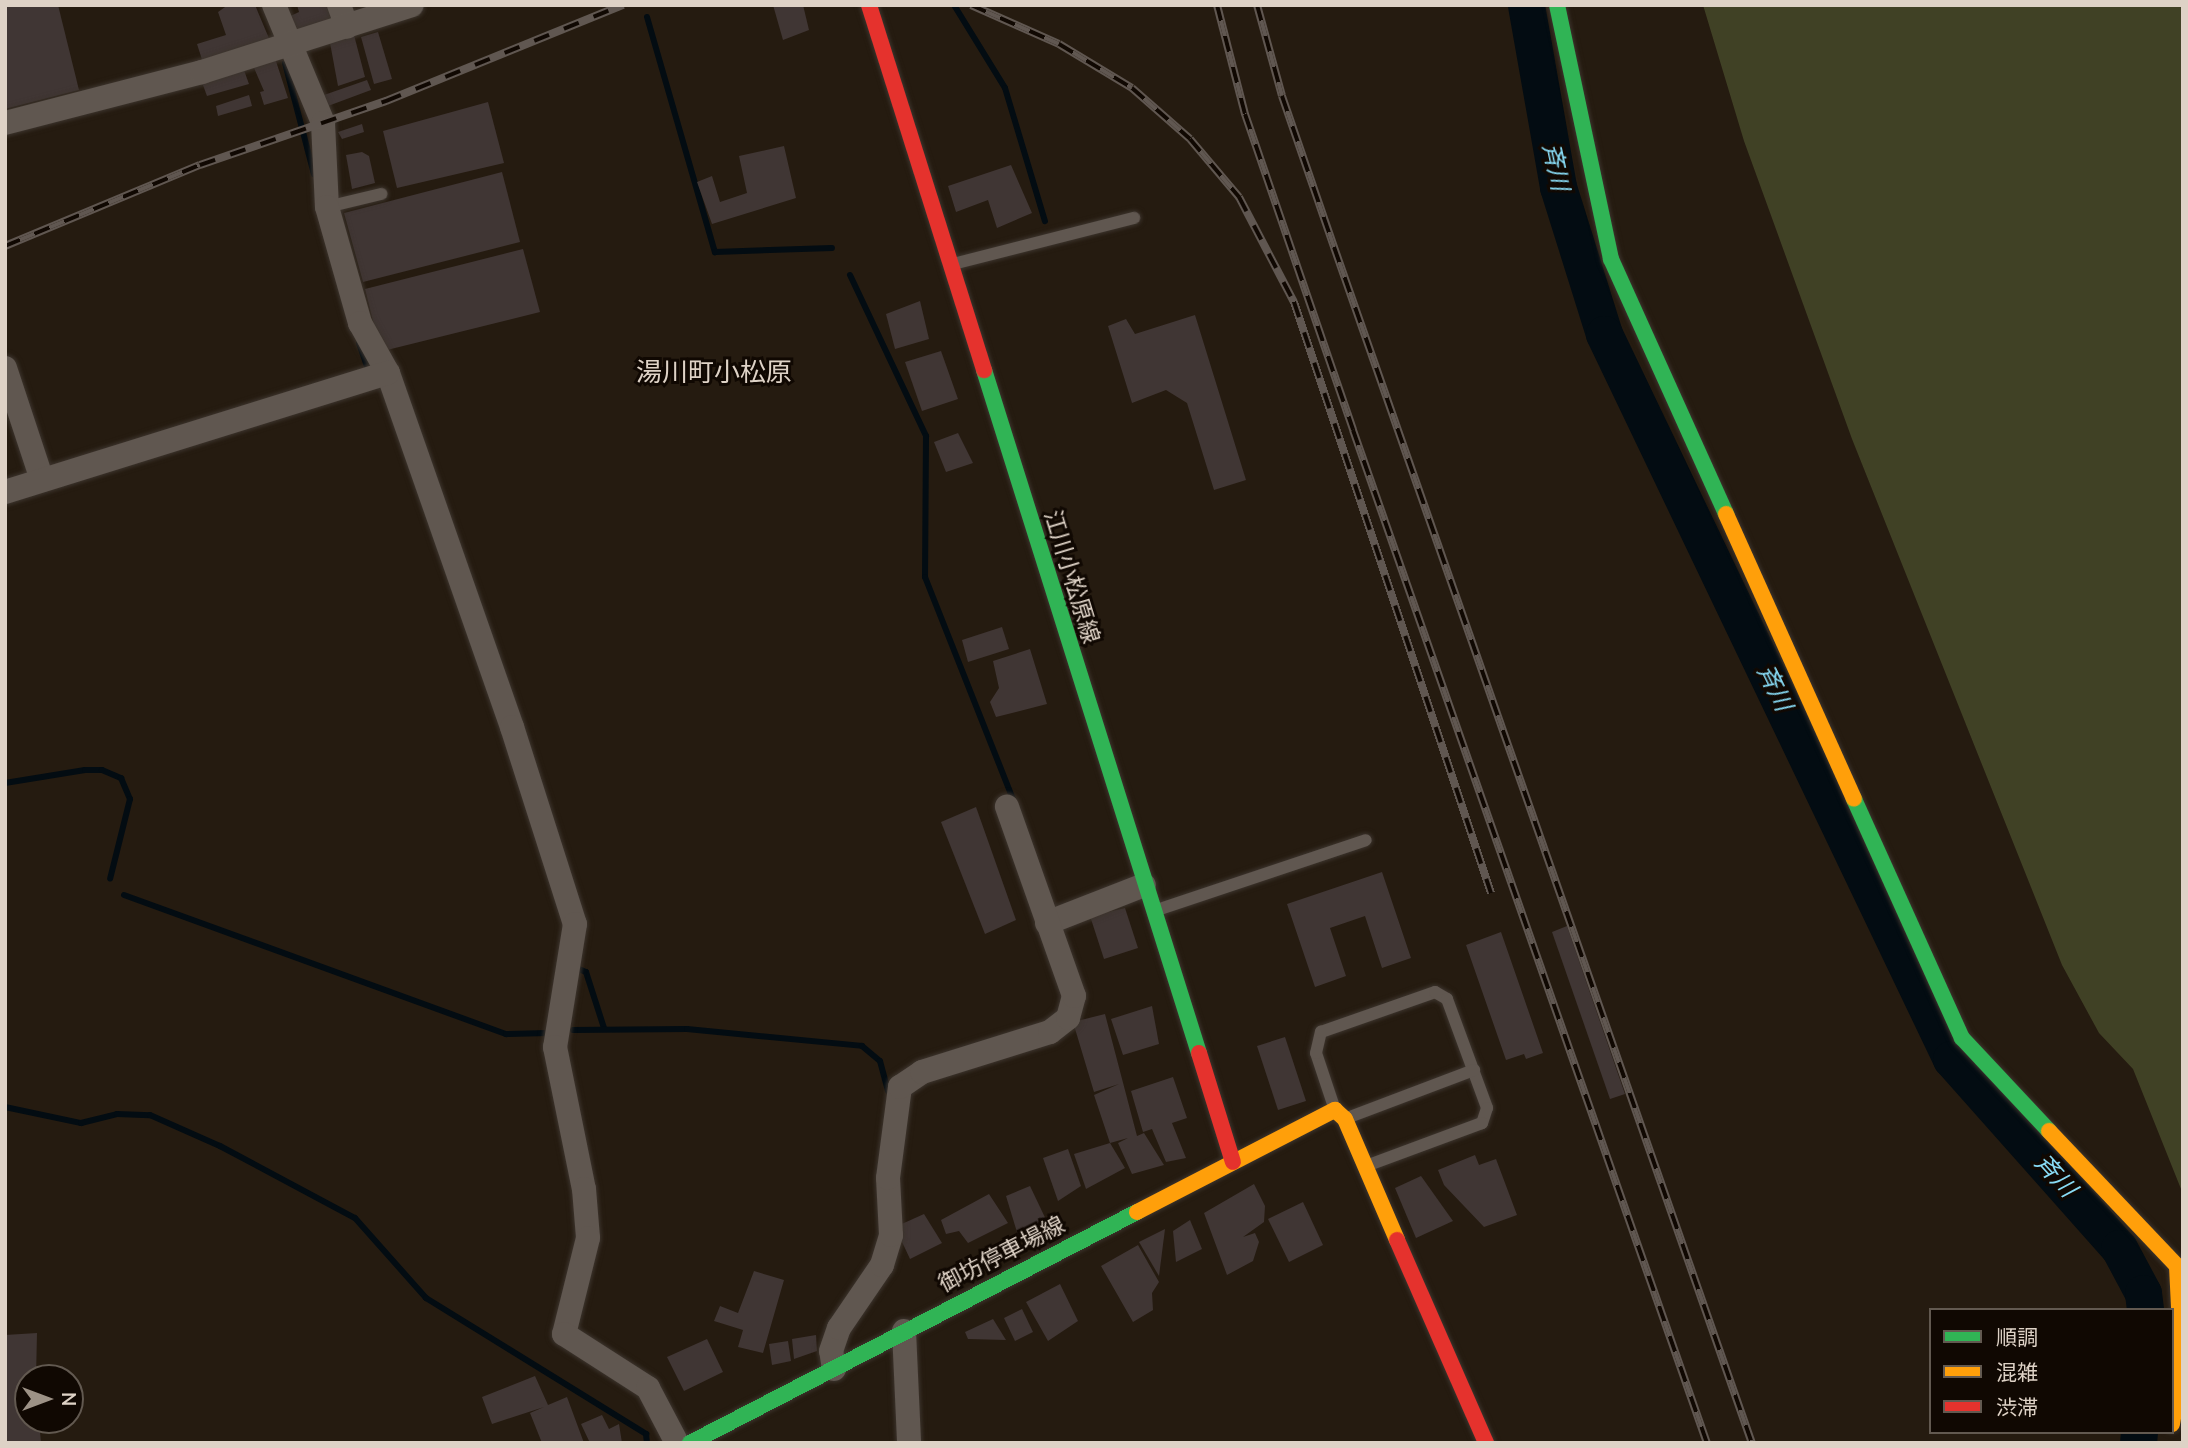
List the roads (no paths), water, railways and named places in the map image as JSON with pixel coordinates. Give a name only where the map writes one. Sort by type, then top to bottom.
[{"type":"main road","name":"江川小松原線","points":[[869,5],[1152,912],[1233,1162]]},
{"type":"main road","points":[[1556,5],[1611,259],[1962,1038],[2178,1266],[2182,1367],[2174,1413]]},
{"type":"main road","points":[[1340,1114],[1366,1167],[1486,1443]]},
{"type":"main road","name":"御坊停車場線","points":[[690,1443],[1233,1162],[1340,1114]]},
{"type":"street","points":[[274,5],[287,44],[323,123],[327,207],[360,323],[388,373],[512,727],[575,924],[555,1047],[583,1189],[588,1238],[564,1334],[648,1388],[677,1443]]},
{"type":"street","points":[[5,123],[202,72],[287,44],[343,16],[412,5]]},
{"type":"street","points":[[5,368],[42,480]]},
{"type":"street","points":[[5,492],[388,373]]},
{"type":"street","points":[[834,1369],[831,1351],[839,1328],[882,1265],[891,1235],[888,1178],[900,1087],[922,1072],[1050,1032],[1068,1018],[1074,996],[1007,807]]},
{"type":"street","points":[[1046,923],[1144,885]]},
{"type":"street","points":[[904,1331],[909,1443]]},
{"type":"lane","points":[[327,207],[382,194]]},
{"type":"lane","points":[[950,265],[1134,218]]},
{"type":"lane","points":[[1152,912],[1366,839]]},
{"type":"lane","points":[[1366,1167],[1482,1124],[1488,1108],[1474,1070],[1447,999],[1435,992],[1321,1032],[1316,1053],[1340,1114],[1474,1070]]},
{"type":"waterway","points":[[954,5],[1005,88],[1045,221]]},
{"type":"waterway","name":"斉川","points":[[1526,5],[1558,187],[1604,334],[1951,1059],[2119,1248],[2143,1293],[2145,1308]]},
{"type":"waterway","points":[[647,17],[715,252],[832,248]]},
{"type":"waterway","points":[[285,63],[314,174]]},
{"type":"waterway","points":[[850,275],[926,436],[925,577],[1014,802]]},
{"type":"waterway","points":[[359,343],[368,369]]},
{"type":"waterway","points":[[5,783],[85,770],[102,770],[121,778],[130,799],[110,879]]},
{"type":"waterway","points":[[124,895],[506,1034],[548,1033]]},
{"type":"waterway","points":[[574,967],[586,972],[604,1028]]},
{"type":"waterway","points":[[573,1030],[687,1029],[862,1046],[880,1061],[888,1091]]},
{"type":"waterway","points":[[5,1107],[81,1123],[117,1114],[150,1115],[220,1146],[355,1218],[426,1298],[646,1434],[647,1443]]},
{"type":"waterway","name":"斉川","points":[[2138,1443],[2139,1434]]},
{"type":"railway","points":[[5,246],[200,165],[386,101],[623,5]]},
{"type":"railway","points":[[971,5],[1059,44],[1132,88],[1190,139],[1239,197],[1294,302],[1491,893]]},
{"type":"railway","points":[[1217,5],[1245,114],[1707,1443]]},
{"type":"railway","points":[[1257,5],[1282,96],[1752,1443]]},
{"type":"district","name":"湯川町小松原","points":[[714,373]]}]
